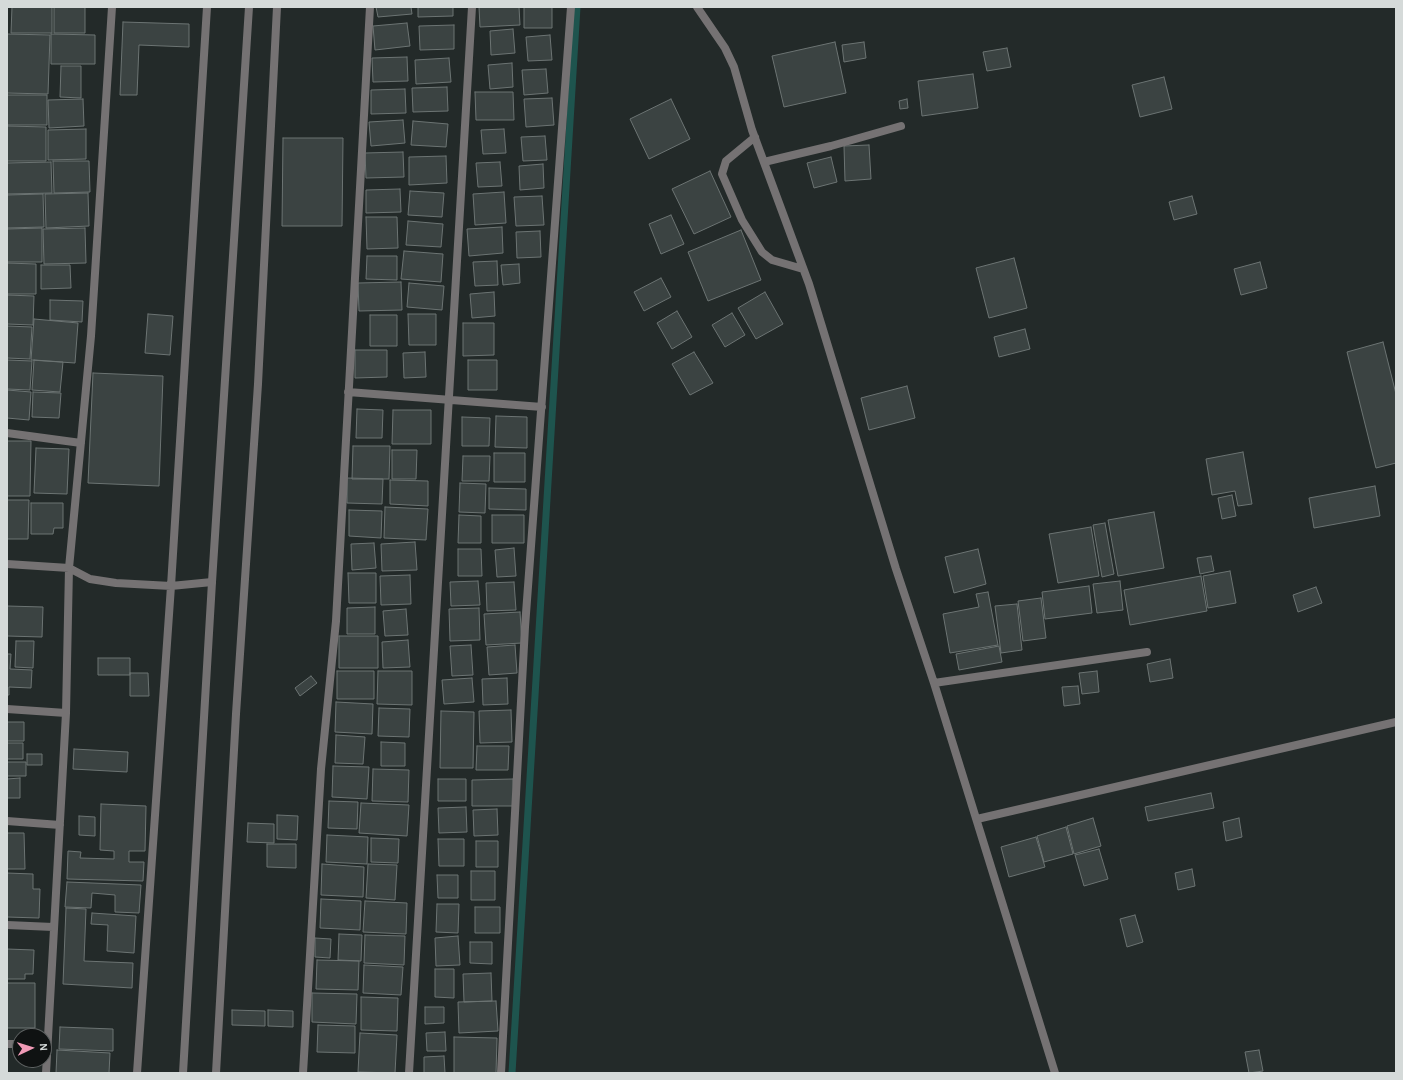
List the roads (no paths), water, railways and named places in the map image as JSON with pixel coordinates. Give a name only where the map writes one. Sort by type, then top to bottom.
[{"type":"street","points":[[47,1028],[66,713],[69,568],[91,336],[112,7]]},
{"type":"street","points":[[137,1073],[171,586],[207,7]]},
{"type":"street","points":[[183,1073],[212,582],[249,7]]},
{"type":"street","points":[[211,1073],[217,1073],[236,722],[258,384],[277,7]]},
{"type":"street","points":[[302,1073],[322,769],[336,621],[370,7]]},
{"type":"street","points":[[409,1073],[472,7]]},
{"type":"street","points":[[501,1073],[525,627],[571,7]]},
{"type":"street","points":[[697,7],[725,48],[734,67],[755,137],[803,269],[896,569],[977,819],[1055,1073]]},
{"type":"street","points":[[764,162],[831,146],[901,126]]},
{"type":"street","points":[[755,137],[726,161],[722,174],[742,220],[762,252],[772,260],[803,269]]},
{"type":"street","points":[[348,392],[542,406]]},
{"type":"street","points":[[7,433],[82,443]]},
{"type":"street","points":[[7,564],[69,568],[90,579],[171,586],[212,582]]},
{"type":"street","points":[[934,683],[1147,652]]},
{"type":"street","points":[[7,709],[66,713]]},
{"type":"street","points":[[977,819],[1396,722]]},
{"type":"street","points":[[7,821],[60,825]]},
{"type":"street","points":[[7,925],[53,927]]},
{"type":"waterway","points":[[512,1073],[577,7]]}]
